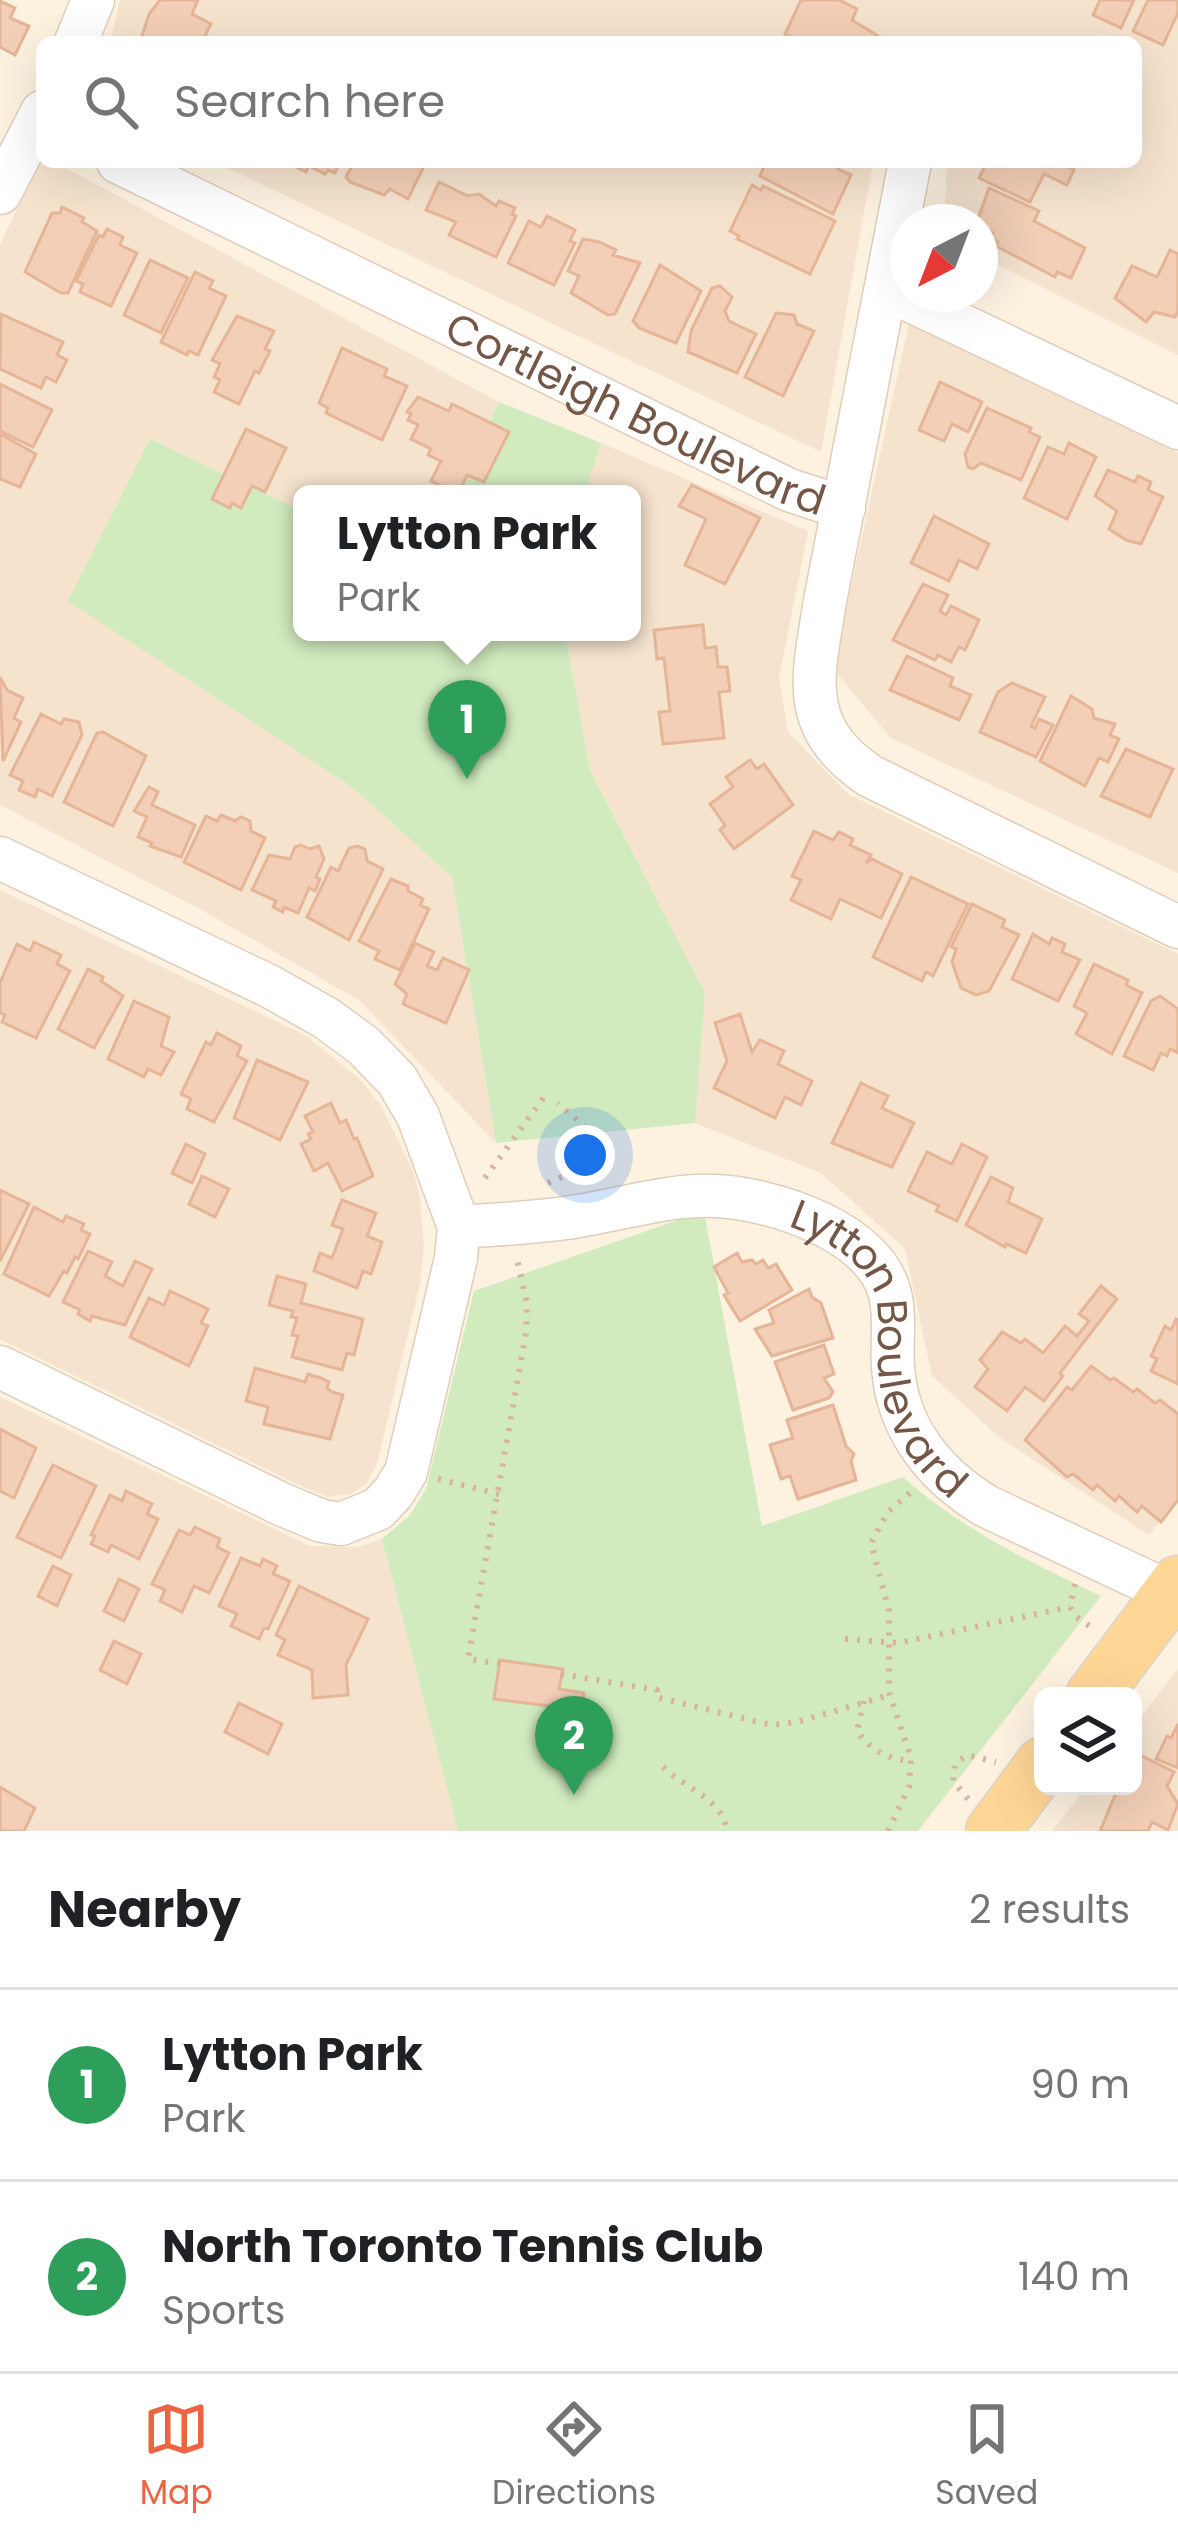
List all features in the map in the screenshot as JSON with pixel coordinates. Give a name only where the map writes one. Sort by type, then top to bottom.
[{"type":"main road","points":[[1101,1687],[1174,1588]]},
{"type":"main road","points":[[981,1815],[1020,1763]]},
{"type":"street","points":[[78,36],[93,0]]},
{"type":"street","points":[[0,193],[36,127]]},
{"type":"street","name":"Cortleigh Boulevard","points":[[130,168],[789,490],[844,508],[815,672],[815,700],[832,744],[848,761],[908,797],[1178,927]]},
{"type":"street","points":[[844,508],[909,168]]},
{"type":"street","points":[[888,290],[1178,428]]},
{"type":"street","points":[[0,858],[269,986],[364,1046],[397,1080],[418,1115],[459,1227],[456,1258],[406,1472],[378,1509],[358,1520],[322,1521],[283,1505],[0,1367]]},
{"type":"street","name":"Lytton Boulevard","points":[[459,1227],[520,1225],[712,1196],[747,1200],[817,1221],[869,1257],[890,1290],[893,1371],[904,1420],[937,1469],[986,1505],[1174,1588]]},
{"type":"path","points":[[485,1178],[544,1097]]},
{"type":"path","points":[[542,1185],[583,1168],[595,1141],[557,1103]]},
{"type":"path","points":[[500,1664],[468,1659],[526,1333],[527,1303],[516,1256]]},
{"type":"path","points":[[888,1831],[909,1787],[911,1761],[890,1695],[889,1611],[871,1543],[888,1512],[937,1469]]},
{"type":"path","points":[[427,1477],[499,1494]]},
{"type":"path","points":[[1079,1578],[1070,1607],[1094,1628]]},
{"type":"path","points":[[845,1640],[887,1642],[947,1635],[1070,1607]]},
{"type":"path","points":[[561,1674],[657,1690],[656,1696],[771,1725],[890,1695]]},
{"type":"path","points":[[864,1701],[857,1730],[862,1738],[886,1757],[911,1761]]},
{"type":"path","points":[[981,1815],[953,1781],[955,1764],[968,1755],[1020,1763]]},
{"type":"path","points":[[663,1767],[680,1784],[715,1805],[725,1816],[728,1831]]},
{"type":"shaded area","points":[[120,0],[1178,0],[1178,355],[998,265],[998,204],[945,204],[947,168],[1142,168],[1142,36],[111,36]]},
{"type":"shaded area","points":[[36,168],[66,168],[499,402],[461,485],[293,485],[293,507],[150,439],[69,601],[352,787],[452,877],[496,1143],[360,1001],[207,913],[0,805],[0,245]]},
{"type":"shaded area","points":[[228,168],[872,168],[821,452]]},
{"type":"shaded area","points":[[910,318],[1178,452],[1178,873],[891,738],[833,669]]},
{"type":"shaded area","points":[[601,443],[808,531],[779,678],[788,732],[848,794],[1178,954],[1178,1495],[1149,1535],[1000,1438],[932,1376],[905,1249],[821,1173],[695,1123],[705,993],[590,770],[567,641],[641,641],[641,485],[588,485]]},
{"type":"shaded area","points":[[0,890],[305,1035],[361,1080],[381,1106],[414,1173],[424,1248],[377,1464],[367,1483],[351,1494],[327,1497],[303,1487],[0,1339]]},
{"type":"shaded area","points":[[0,1397],[310,1546],[359,1547],[382,1539],[458,1831],[0,1831]]},
{"type":"shaded area","points":[[1178,1669],[1178,1831],[1052,1831],[1080,1795],[1142,1795],[1142,1715]]},
{"type":"green space","points":[[499,402],[601,443],[588,485],[461,485]]},
{"type":"green space","points":[[150,439],[293,507],[293,641],[567,641],[590,770],[705,993],[695,1123],[496,1143],[452,877],[352,787],[68,601]]},
{"type":"green space","points":[[704,1211],[762,1526],[903,1477],[972,1529],[1101,1596],[918,1831],[458,1831],[382,1539],[410,1515],[426,1489],[474,1291]]},
{"type":"building","points":[[160,0],[198,0],[192,14],[211,24],[205,36],[142,36]]},
{"type":"building","points":[[801,0],[839,0],[857,9],[852,20],[878,36],[789,36],[785,34]]},
{"type":"building","points":[[1100,0],[1134,0],[1121,28],[1093,15]]},
{"type":"building","points":[[1148,0],[1178,0],[1178,13],[1163,45],[1133,31]]},
{"type":"building","points":[[0,1],[15,8],[10,18],[29,26],[15,55],[0,47]]},
{"type":"building","points":[[351,168],[423,168],[408,199],[390,189],[384,195],[346,177]]},
{"type":"building","points":[[763,168],[838,168],[851,175],[833,214],[760,176]]},
{"type":"building","points":[[984,168],[1074,170],[1067,185],[1044,174],[1030,202],[979,178]]},
{"type":"building","points":[[439,182],[468,196],[479,194],[496,206],[499,201],[515,208],[512,214],[516,216],[496,257],[449,235],[456,222],[426,210]]},
{"type":"building","points":[[752,185],[835,221],[810,274],[737,239],[730,231]]},
{"type":"building","points":[[989,188],[1039,211],[1034,221],[1085,248],[1071,278],[1057,272],[1055,277],[998,247],[998,204],[983,204]]},
{"type":"building","points":[[62,207],[97,231],[68,293],[25,272],[52,213],[60,213]]},
{"type":"building","points":[[547,216],[575,230],[570,241],[575,243],[554,285],[508,263],[529,221],[541,227]]},
{"type":"building","points":[[107,229],[123,237],[120,245],[137,253],[111,306],[80,292],[83,284],[76,281],[99,235],[103,237]]},
{"type":"building","points":[[583,239],[640,263],[615,314],[608,315],[571,293],[579,276],[568,271]]},
{"type":"building","points":[[1170,250],[1178,254],[1178,311],[1175,317],[1154,312],[1146,322],[1115,298],[1132,266],[1157,277]]},
{"type":"building","points":[[150,260],[188,278],[161,333],[124,315]]},
{"type":"building","points":[[660,265],[701,291],[676,343],[633,321]]},
{"type":"building","points":[[195,272],[213,281],[209,288],[226,296],[198,355],[189,351],[187,355],[161,342]]},
{"type":"building","points":[[720,286],[732,297],[725,311],[729,321],[756,334],[737,373],[688,352],[691,331],[712,288]]},
{"type":"building","points":[[776,313],[794,315],[797,324],[814,331],[783,396],[745,377]]},
{"type":"building","points":[[1,314],[63,342],[57,355],[67,360],[56,382],[46,377],[41,388],[0,369]]},
{"type":"building","points":[[237,316],[274,331],[265,349],[270,351],[239,404],[214,392],[220,364],[212,360]]},
{"type":"building","points":[[342,348],[387,369],[384,376],[407,386],[382,440],[326,413],[328,408],[319,403]]},
{"type":"building","points":[[940,382],[982,402],[968,432],[952,424],[944,441],[919,430]]},
{"type":"building","points":[[0,384],[52,410],[33,447],[0,431]]},
{"type":"building","points":[[418,397],[449,411],[452,404],[509,432],[484,482],[467,475],[462,485],[431,481],[441,461],[428,455],[431,449],[411,439],[418,425],[408,420],[411,414],[407,412]]},
{"type":"building","points":[[987,408],[1040,437],[1021,480],[981,463],[968,467],[965,454]]},
{"type":"building","points":[[246,429],[286,448],[265,492],[252,486],[241,508],[232,503],[230,508],[212,499]]},
{"type":"building","points":[[0,434],[36,454],[20,487],[0,479]]},
{"type":"building","points":[[1069,443],[1096,457],[1067,519],[1024,498],[1048,447],[1064,454]]},
{"type":"building","points":[[1108,470],[1135,482],[1138,476],[1151,482],[1148,490],[1163,497],[1141,544],[1109,529],[1117,511],[1095,496]]},
{"type":"building","points":[[692,485],[760,518],[725,584],[685,565],[706,519],[679,506]]},
{"type":"building","points":[[934,516],[989,544],[977,569],[959,560],[949,581],[911,563]]},
{"type":"building","points":[[923,584],[948,595],[940,611],[946,615],[951,606],[979,620],[965,650],[959,647],[951,662],[938,655],[935,660],[893,640]]},
{"type":"building","points":[[703,625],[705,648],[716,647],[718,667],[727,667],[730,691],[719,692],[724,738],[663,744],[659,712],[670,711],[664,658],[657,659],[654,630]]},
{"type":"building","points":[[907,656],[953,678],[950,686],[971,695],[959,720],[890,690]]},
{"type":"building","points":[[0,677],[7,690],[23,698],[14,718],[21,722],[3,761]]},
{"type":"building","points":[[1012,683],[1045,697],[1031,726],[1035,728],[1039,719],[1053,725],[1036,757],[980,732],[998,692]]},
{"type":"building","points":[[1071,696],[1092,709],[1094,718],[1115,724],[1110,735],[1119,739],[1108,762],[1099,758],[1085,786],[1040,761]]},
{"type":"building","points":[[41,714],[61,724],[64,719],[79,722],[82,735],[52,796],[38,789],[35,797],[19,790],[23,781],[10,775]]},
{"type":"building","points":[[97,733],[146,756],[113,826],[64,802]]},
{"type":"building","points":[[1126,749],[1173,769],[1150,817],[1101,796]]},
{"type":"building","points":[[750,760],[757,769],[764,764],[793,805],[734,849],[710,804],[733,787],[726,777]]},
{"type":"building","points":[[149,787],[158,792],[152,805],[195,825],[181,857],[138,837],[147,817],[134,811]]},
{"type":"building","points":[[221,815],[250,821],[251,831],[265,838],[241,890],[184,862],[206,816],[217,821]]},
{"type":"building","points":[[814,831],[833,840],[839,832],[853,839],[850,845],[871,855],[866,863],[872,859],[902,874],[881,918],[840,899],[831,919],[791,900],[801,880],[792,876]]},
{"type":"building","points":[[301,845],[319,846],[324,859],[316,877],[320,879],[315,891],[309,888],[298,913],[284,907],[283,912],[273,907],[276,901],[252,890],[269,855],[290,859]]},
{"type":"building","points":[[349,848],[365,849],[367,861],[383,869],[349,940],[307,917],[331,867],[338,871]]},
{"type":"building","points":[[911,877],[968,904],[933,976],[926,972],[922,981],[873,957]]},
{"type":"building","points":[[391,879],[408,886],[408,891],[423,899],[420,905],[429,909],[400,970],[375,959],[379,951],[359,941]]},
{"type":"building","points":[[972,904],[1005,920],[1002,927],[1019,935],[989,991],[976,995],[961,988],[952,962],[956,949],[951,947]]},
{"type":"building","points":[[1033,934],[1049,944],[1052,938],[1065,944],[1062,952],[1080,960],[1058,1001],[1012,979]]},
{"type":"building","points":[[34,942],[61,955],[57,964],[70,971],[36,1038],[2,1022],[5,1015],[0,1013],[0,983],[17,944],[30,951]]},
{"type":"building","points":[[415,943],[434,952],[427,966],[437,970],[443,958],[469,970],[446,1023],[403,1004],[407,994],[395,984]]},
{"type":"building","points":[[1094,964],[1128,980],[1126,985],[1142,993],[1112,1054],[1076,1034],[1087,1013],[1074,1006]]},
{"type":"building","points":[[88,969],[123,996],[94,1048],[58,1029]]},
{"type":"building","points":[[1160,996],[1178,1009],[1178,1053],[1170,1049],[1167,1056],[1161,1053],[1153,1070],[1124,1056],[1151,1001]]},
{"type":"building","points":[[134,1001],[169,1017],[161,1046],[174,1052],[161,1075],[148,1069],[144,1077],[108,1059]]},
{"type":"building","points":[[740,1014],[752,1052],[760,1040],[784,1051],[778,1064],[812,1081],[801,1105],[785,1097],[775,1118],[714,1088],[727,1061],[715,1023]]},
{"type":"building","points":[[217,1033],[241,1046],[237,1056],[247,1061],[214,1122],[187,1109],[191,1099],[181,1094],[206,1042],[211,1045]]},
{"type":"building","points":[[257,1060],[308,1082],[280,1140],[234,1118]]},
{"type":"building","points":[[861,1083],[888,1096],[882,1108],[914,1123],[892,1167],[832,1143]]},
{"type":"building","points":[[331,1103],[340,1123],[346,1120],[357,1138],[373,1176],[342,1191],[328,1163],[314,1171],[301,1144],[313,1132],[305,1116]]},
{"type":"building","points":[[186,1144],[205,1154],[192,1183],[172,1173]]},
{"type":"building","points":[[962,1144],[987,1157],[957,1221],[908,1191],[927,1152],[952,1164]]},
{"type":"building","points":[[202,1176],[229,1189],[215,1217],[189,1204]]},
{"type":"building","points":[[991,1177],[1013,1188],[1008,1202],[1042,1219],[1026,1253],[966,1225]]},
{"type":"building","points":[[0,1190],[29,1204],[0,1261]]},
{"type":"building","points":[[342,1200],[376,1213],[367,1236],[382,1242],[371,1274],[363,1271],[357,1288],[314,1271],[320,1253],[332,1258],[343,1229],[332,1225]]},
{"type":"building","points":[[34,1207],[63,1222],[66,1216],[84,1224],[81,1230],[90,1234],[78,1259],[64,1271],[49,1296],[4,1274]]},
{"type":"building","points":[[88,1251],[112,1262],[105,1276],[123,1286],[135,1261],[152,1269],[125,1325],[92,1316],[90,1321],[63,1302]]},
{"type":"building","points":[[737,1253],[742,1262],[763,1260],[768,1268],[776,1264],[792,1290],[740,1321],[714,1267]]},
{"type":"building","points":[[277,1276],[306,1284],[301,1303],[363,1319],[354,1355],[347,1353],[342,1370],[292,1357],[297,1318],[291,1317],[293,1311],[269,1305]]},
{"type":"building","points":[[1101,1286],[1117,1299],[1044,1401],[1025,1387],[1007,1411],[975,1387],[988,1369],[980,1360],[1002,1332],[1021,1343],[1025,1339],[1043,1353],[1065,1326],[1077,1336],[1089,1321],[1079,1314]]},
{"type":"building","points":[[809,1289],[821,1303],[833,1338],[772,1356],[755,1329],[774,1323],[769,1310]]},
{"type":"building","points":[[170,1291],[208,1309],[201,1323],[208,1326],[189,1366],[130,1337],[149,1298],[164,1305]]},
{"type":"building","points":[[1176,1319],[1178,1384],[1151,1371],[1157,1359],[1151,1356],[1165,1326],[1171,1330]]},
{"type":"building","points":[[824,1345],[834,1374],[824,1378],[833,1392],[829,1398],[793,1410],[775,1362]]},
{"type":"building","points":[[1091,1366],[1178,1414],[1178,1500],[1161,1522],[1142,1506],[1137,1512],[1097,1485],[1093,1490],[1073,1474],[1067,1477],[1025,1440],[1067,1387],[1072,1390]]},
{"type":"building","points":[[255,1368],[305,1382],[308,1374],[329,1382],[327,1388],[343,1395],[330,1439],[264,1424],[268,1407],[246,1401]]},
{"type":"building","points":[[833,1405],[846,1446],[854,1454],[856,1480],[798,1499],[790,1476],[781,1479],[770,1445],[793,1438],[787,1420]]},
{"type":"building","points":[[0,1429],[36,1448],[14,1498],[0,1491]]},
{"type":"building","points":[[53,1465],[96,1486],[61,1558],[17,1537]]},
{"type":"building","points":[[126,1491],[152,1504],[147,1514],[158,1519],[139,1559],[111,1545],[108,1552],[91,1544],[110,1495],[122,1501]]},
{"type":"building","points":[[195,1527],[220,1539],[217,1547],[229,1553],[209,1593],[194,1586],[182,1612],[160,1601],[165,1590],[152,1584],[179,1530],[190,1535]]},
{"type":"building","points":[[241,1558],[260,1566],[263,1559],[277,1566],[273,1574],[290,1581],[259,1639],[231,1626],[237,1614],[219,1606]]},
{"type":"building","points":[[53,1566],[71,1575],[57,1606],[38,1596]]},
{"type":"building","points":[[119,1579],[139,1589],[124,1621],[104,1611]]},
{"type":"building","points":[[299,1586],[368,1619],[346,1665],[348,1695],[313,1698],[312,1670],[278,1655],[285,1640],[276,1635]]},
{"type":"building","points":[[114,1641],[141,1654],[127,1684],[100,1670]]},
{"type":"building","points":[[500,1660],[563,1669],[559,1689],[584,1693],[581,1710],[494,1699]]},
{"type":"building","points":[[239,1703],[282,1724],[268,1754],[225,1732]]},
{"type":"building","points":[[1178,1724],[1178,1768],[1156,1759]]},
{"type":"building","points":[[1142,1756],[1174,1772],[1167,1786],[1178,1804],[1168,1830],[1152,1822],[1148,1831],[1100,1831],[1115,1795],[1142,1795]]},
{"type":"building","points":[[0,1787],[35,1808],[24,1831],[0,1831]]},
{"type":"place","name":"Lytton Park","points":[[467,779]]},
{"type":"place","name":"North Toronto Tennis Club","points":[[574,1795]]}]
